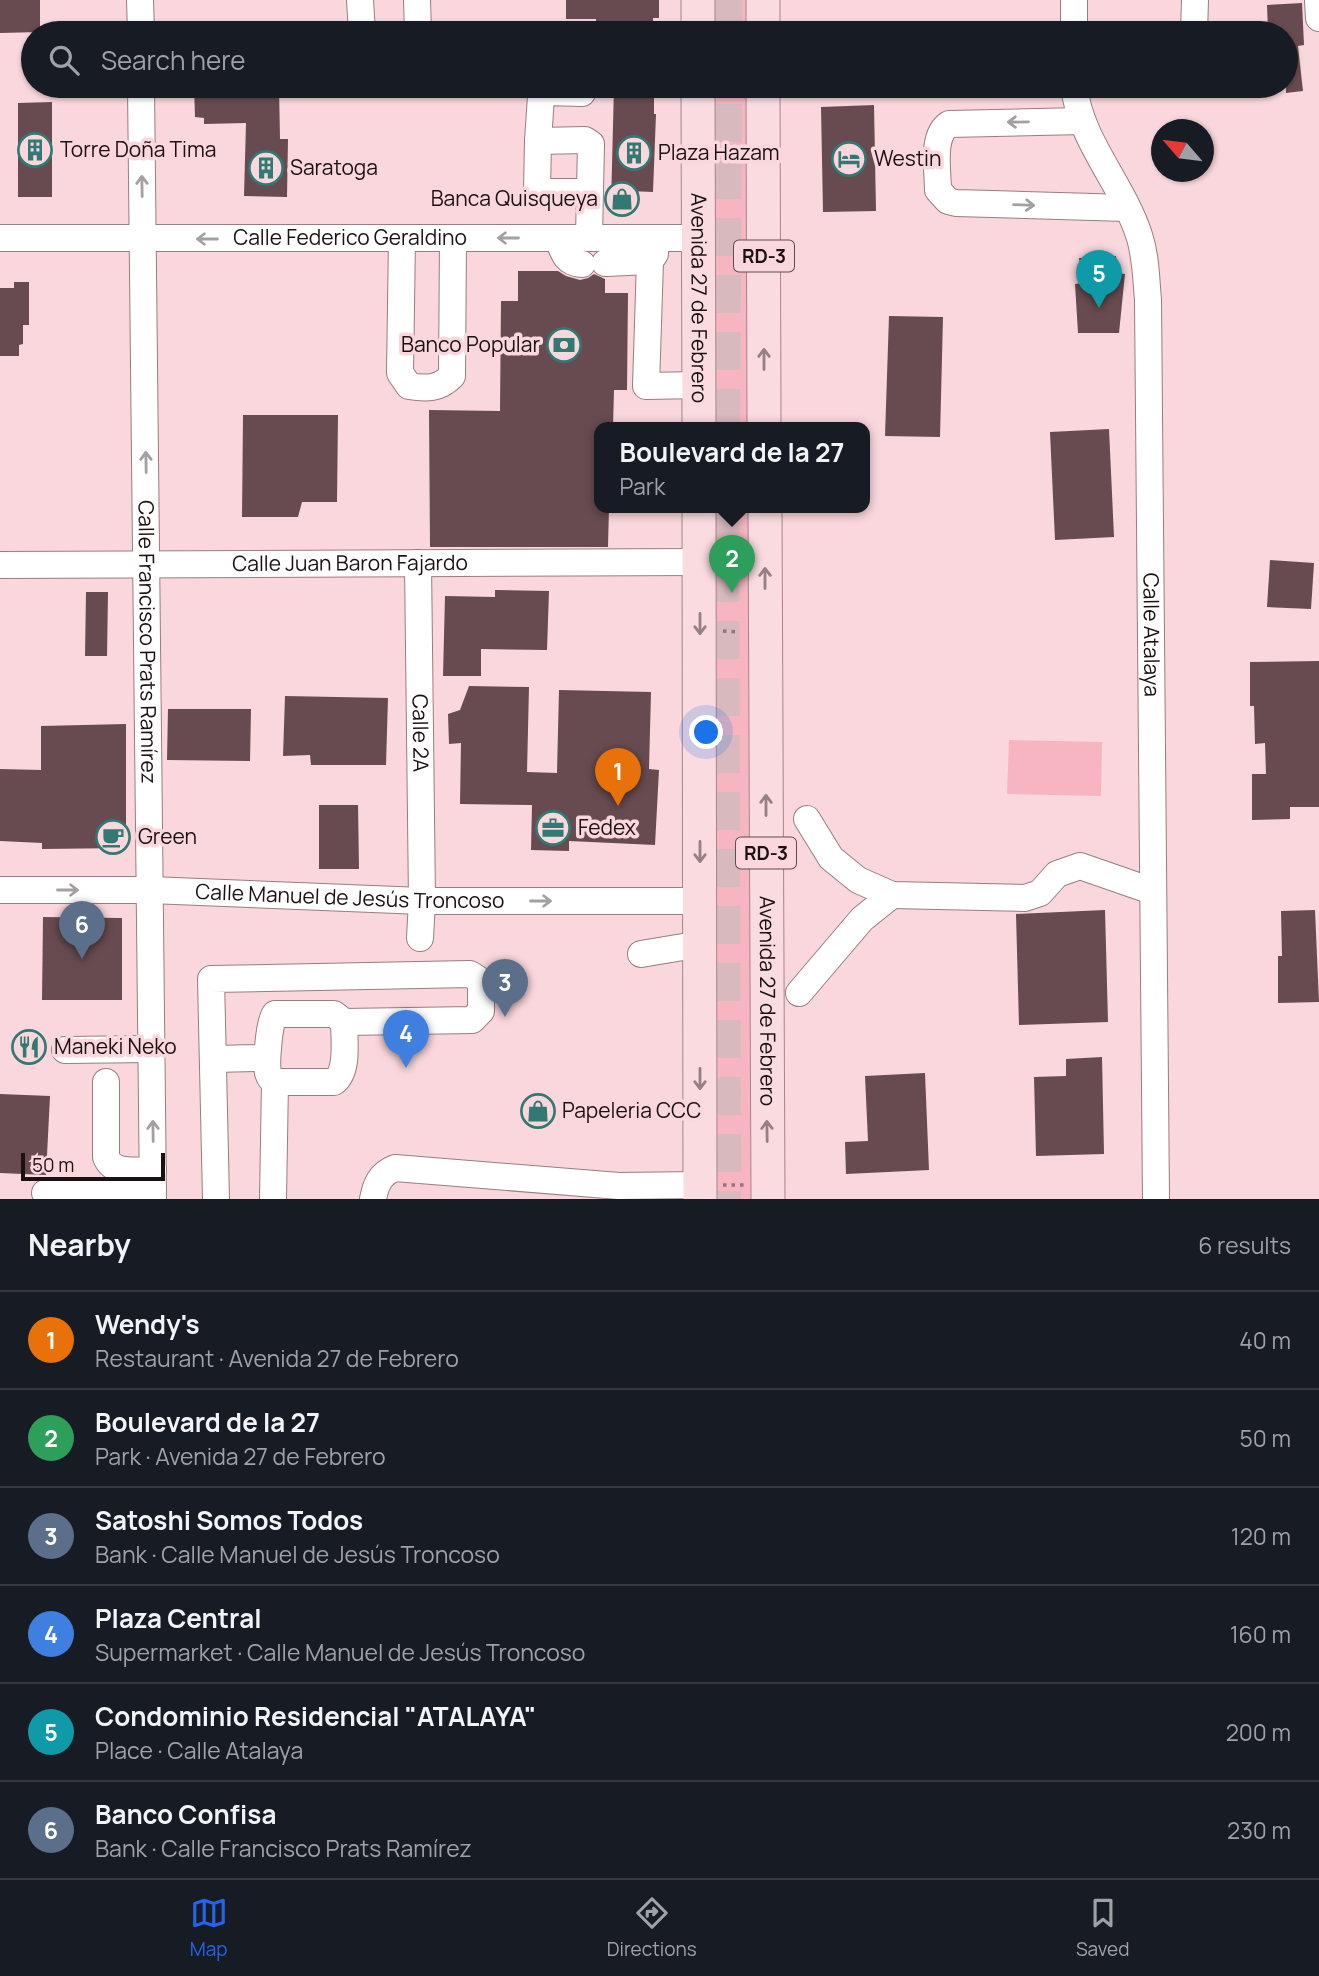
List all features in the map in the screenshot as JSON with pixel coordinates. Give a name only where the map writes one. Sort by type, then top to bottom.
[{"type":"main road","points":[[698,0],[698,21]]},
{"type":"main road","points":[[763,0],[763,21]]},
{"type":"main road","name":"Avenida 27 de Febrero","points":[[698,98],[699,422]]},
{"type":"main road","name":"RD-3","points":[[763,98],[764,422]]},
{"type":"main road","points":[[699,513],[700,1192]]},
{"type":"main road","name":"Avenida 27 de Febrero","points":[[765,513],[768,1192]]},
{"type":"street","points":[[140,0],[141,21]]},
{"type":"street","points":[[361,21],[360,0],[382,0]]},
{"type":"street","points":[[417,0],[418,21]]},
{"type":"street","points":[[1074,0],[1074,21]]},
{"type":"street","points":[[1194,21],[1195,0]]},
{"type":"street","points":[[1318,0],[1319,18]]},
{"type":"street","name":"Calle Francisco Prats Ramírez","points":[[141,98],[153,1186]]},
{"type":"street","points":[[541,98],[537,190],[580,191]]},
{"type":"street","name":"Calle Atalaya","points":[[1076,98],[1082,121],[1139,233],[1144,253],[1148,300],[1156,1199]]},
{"type":"street","points":[[1082,121],[949,124],[938,137],[938,190],[948,201],[956,203],[1126,208]]},
{"type":"street","points":[[538,141],[584,140],[591,144],[589,237]]},
{"type":"street","name":"Calle Federico Geraldino","points":[[0,238],[589,237],[653,249],[699,237]]},
{"type":"street","points":[[402,238],[400,373],[409,386],[425,389],[444,384],[452,376],[453,239]]},
{"type":"street","points":[[558,238],[565,256],[572,264],[593,264],[653,249],[646,386],[699,386]]},
{"type":"street","name":"Calle Juan Baron Fajardo","points":[[0,565],[700,562]]},
{"type":"street","name":"Calle 2A","points":[[418,563],[422,901],[420,938]]},
{"type":"street","points":[[807,819],[831,858],[858,880],[892,895],[1025,898],[1040,893],[1057,874],[1080,866],[1152,891]]},
{"type":"street","name":"Calle Manuel de Jesús Troncoso","points":[[0,890],[150,890],[422,901],[701,901]]},
{"type":"street","points":[[799,993],[862,919],[892,895]]},
{"type":"street","points":[[641,954],[701,944]]},
{"type":"street","points":[[216,1199],[211,979],[470,974],[478,977],[481,981],[481,1011],[472,1020],[345,1022],[334,1014],[271,1016],[270,1048],[267,1054],[268,1073],[275,1082],[273,1199]]},
{"type":"street","points":[[275,1082],[334,1082],[339,1078],[343,1071],[345,1022]]},
{"type":"street","points":[[65,1050],[152,1049]]},
{"type":"street","points":[[213,1059],[261,1058],[267,1054]]},
{"type":"street","points":[[106,1082],[106,1157],[116,1169],[153,1186]]},
{"type":"street","points":[[373,1199],[376,1185],[382,1176],[395,1168],[700,1192]]},
{"type":"street","points":[[45,1193],[153,1186]]},
{"type":"path","points":[[700,630],[765,633]]},
{"type":"path","points":[[700,1192],[768,1192]]},
{"type":"shaded area","points":[[706,0],[756,0],[757,21],[706,21]]},
{"type":"shaded area","points":[[706,98],[757,98],[758,422],[705,422]]},
{"type":"shaded area","points":[[705,513],[758,513],[762,1199],[707,1199]]},
{"type":"shaded area","points":[[1009,740],[1102,742],[1101,796],[1007,794]]},
{"type":"building","points":[[0,0],[40,0],[40,21],[21,21],[21,32],[0,33]]},
{"type":"building","points":[[566,0],[659,0],[659,18],[653,18],[653,21],[566,19]]},
{"type":"building","points":[[1302,3],[1304,45],[1298,46],[1298,21],[1268,21],[1267,5]]},
{"type":"building","points":[[1298,46],[1303,91],[1298,92]]},
{"type":"building","points":[[194,98],[279,98],[280,139],[288,139],[287,197],[244,196],[246,123],[204,124],[204,118],[195,117]]},
{"type":"building","name":"Plaza Hazam","points":[[614,98],[654,98],[656,114],[653,192],[629,191],[628,205],[611,205]]},
{"type":"building","name":"Torre Doña Tima","points":[[52,102],[52,197],[18,197],[18,103]]},
{"type":"building","name":"Westin","points":[[874,105],[876,211],[823,212],[821,107]]},
{"type":"building","points":[[1116,256],[1117,273],[1125,274],[1119,333],[1078,333],[1075,284],[1082,283],[1079,258]]},
{"type":"building","points":[[518,271],[558,271],[580,280],[594,274],[605,279],[605,293],[628,293],[627,390],[614,390],[613,422],[594,422],[594,513],[609,513],[608,547],[430,547],[429,410],[500,411],[501,301],[518,301]]},
{"type":"building","points":[[14,282],[29,282],[29,325],[23,325],[23,344],[19,345],[19,356],[0,356],[0,288],[14,288]]},
{"type":"building","points":[[889,316],[943,317],[940,437],[885,436]]},
{"type":"building","points":[[243,415],[338,415],[337,502],[302,502],[298,517],[242,517]]},
{"type":"building","points":[[1109,429],[1114,537],[1055,540],[1050,432]]},
{"type":"building","points":[[1270,560],[1314,563],[1311,609],[1267,607]]},
{"type":"building","points":[[495,590],[549,591],[547,650],[481,649],[481,676],[443,676],[445,596],[495,597]]},
{"type":"building","points":[[86,592],[108,592],[107,656],[85,656]]},
{"type":"building","points":[[1319,661],[1319,807],[1290,807],[1290,819],[1252,820],[1252,774],[1266,774],[1265,743],[1255,744],[1254,706],[1250,706],[1250,662]]},
{"type":"building","points":[[469,686],[529,687],[527,772],[557,773],[559,690],[651,692],[649,769],[659,770],[655,845],[569,841],[569,851],[531,850],[532,805],[460,804],[461,743],[449,744],[448,714],[460,710]]},
{"type":"building","points":[[285,696],[388,698],[386,765],[311,765],[310,755],[283,756]]},
{"type":"building","points":[[168,709],[251,709],[250,761],[167,760]]},
{"type":"building","points":[[126,724],[126,848],[42,849],[42,843],[0,841],[0,769],[41,770],[41,726]]},
{"type":"building","points":[[319,805],[358,805],[359,869],[319,869]]},
{"type":"building","points":[[1105,910],[1108,1022],[1019,1025],[1016,914]]},
{"type":"building","points":[[1315,910],[1319,1002],[1278,1003],[1278,956],[1282,956],[1281,911]]},
{"type":"building","points":[[43,917],[122,918],[122,1000],[42,1000]]},
{"type":"building","points":[[1102,1057],[1104,1154],[1036,1156],[1034,1077],[1066,1076],[1066,1059]]},
{"type":"building","points":[[925,1073],[929,1170],[846,1174],[845,1142],[868,1141],[865,1076]]},
{"type":"building","points":[[0,1094],[50,1096],[46,1175],[0,1173]]},
{"type":"tunnel","points":[[723,0],[723,21]]},
{"type":"tunnel","points":[[721,422],[723,98]]},
{"type":"tunnel","points":[[720,513],[722,1199]]},
{"type":"place","name":"Torre Doña Tima","points":[[35,150]]},
{"type":"place","name":"Plaza Hazam","points":[[634,153]]},
{"type":"place","name":"Westin","points":[[849,159]]},
{"type":"place","name":"Saratoga","points":[[266,168]]},
{"type":"place","name":"Banca Quisqueya","points":[[622,199]]},
{"type":"place","name":"Condominio Residencial \"ATALAYA\"","points":[[1099,308]]},
{"type":"place","name":"Banco Popular","points":[[564,345]]},
{"type":"place","name":"Boulevard de la 27","points":[[732,593]]},
{"type":"place","name":"Wendy's","points":[[618,806]]},
{"type":"place","name":"Fedex","points":[[553,828]]},
{"type":"place","name":"Green","points":[[113,837]]},
{"type":"place","name":"Banco Confisa","points":[[82,959]]},
{"type":"place","name":"Satoshi Somos Todos","points":[[505,1017]]},
{"type":"place","name":"Maneki Neko","points":[[29,1047]]},
{"type":"place","name":"Plaza Central","points":[[406,1068]]},
{"type":"place","name":"Papeleria CCC","points":[[538,1111]]}]
